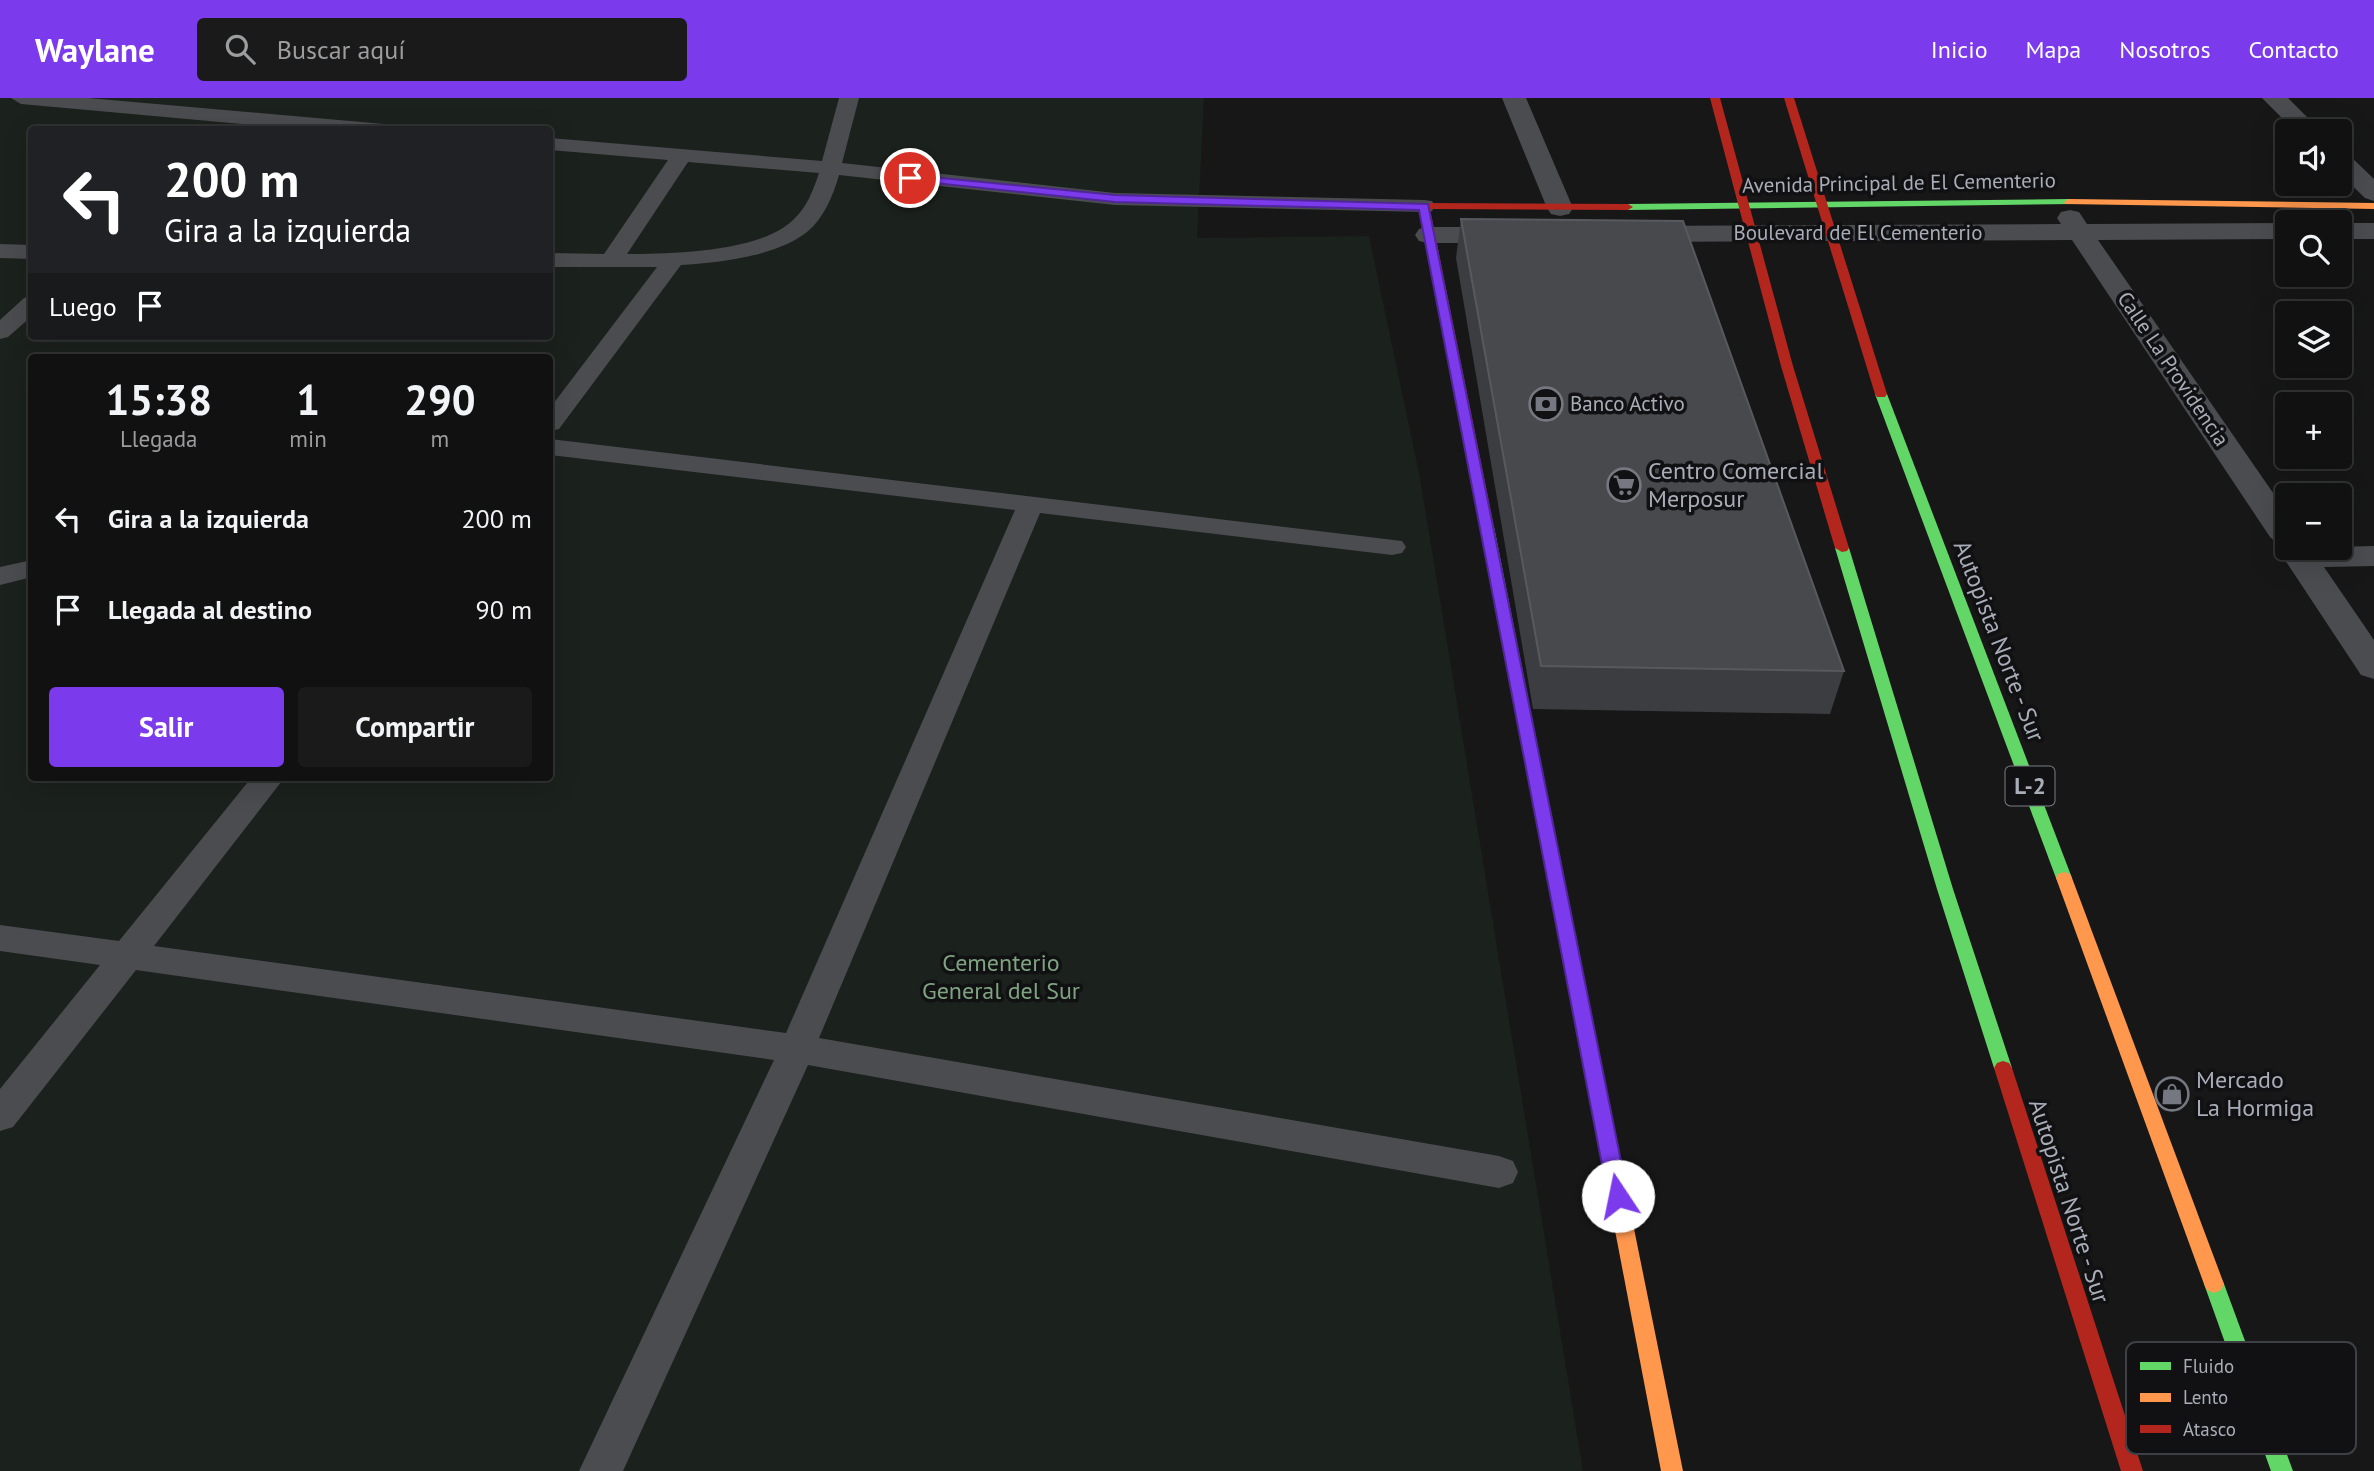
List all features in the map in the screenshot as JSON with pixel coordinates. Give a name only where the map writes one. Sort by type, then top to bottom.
[{"type":"main road","name":"Autopista Norte - Sur","points":[[1715,98],[1787,366],[1945,889],[2126,1452]]},
{"type":"main road","name":"Autopista Norte - Sur","points":[[1789,98],[1871,368],[2068,887],[2235,1342]]},
{"type":"main road","name":"Avenida Principal de El Cementerio","points":[[1424,206],[1560,208],[2058,202],[2374,206]]},
{"type":"main road","points":[[1424,206],[1672,1471]]},
{"type":"main road","name":"Autopista Norte - Sur","points":[[2127,1454],[2132,1471]]},
{"type":"main road","name":"Autopista Norte - Sur","points":[[2276,1454],[2282,1471]]},
{"type":"street","points":[[1514,98],[1560,208]]},
{"type":"street","points":[[2274,98],[2296,119]]},
{"type":"street","points":[[2352,171],[2374,192]]},
{"type":"street","name":"Calle La Providencia","points":[[2058,202],[2275,519]]},
{"type":"street","name":"Boulevard de El Cementerio","points":[[1609,234],[2275,231]]},
{"type":"street","points":[[2352,231],[2374,231]]},
{"type":"street","points":[[1428,235],[1539,235]]},
{"type":"street","points":[[2352,554],[2374,556]]},
{"type":"street","name":"Calle La Providencia","points":[[2303,560],[2374,667]]},
{"type":"lane","points":[[21,98],[339,126]]},
{"type":"lane","points":[[553,260],[673,261],[769,243],[800,227],[817,207],[849,98]]},
{"type":"lane","points":[[553,144],[829,168],[1115,199],[1424,206]]},
{"type":"lane","points":[[611,261],[682,155]]},
{"type":"lane","points":[[0,251],[28,252]]},
{"type":"lane","points":[[553,420],[673,261]]},
{"type":"lane","points":[[0,332],[28,307]]},
{"type":"lane","points":[[553,447],[1392,547]]},
{"type":"lane","points":[[601,1471],[797,1049],[1031,504]]},
{"type":"lane","points":[[0,576],[28,569]]},
{"type":"lane","points":[[0,1116],[266,781]]},
{"type":"lane","points":[[0,938],[797,1049],[1499,1172]]},
{"type":"green space","name":"Cementerio General del Sur","points":[[0,98],[1204,98],[1197,238],[1369,236],[1420,478],[1583,1471],[0,1471]]},
{"type":"building","name":"Centro Comercial Merposur","points":[[1461,219],[1683,221],[1844,671],[1541,666]]},
{"type":"traffic: fast","points":[[1628,207],[2069,202]]},
{"type":"traffic: fast","points":[[1881,394],[2064,878]]},
{"type":"traffic: fast","points":[[1487,527],[1544,819]]},
{"type":"traffic: fast","points":[[1842,548],[1945,889],[2003,1068]]},
{"type":"traffic: fast","points":[[2214,1284],[2235,1342]]},
{"type":"traffic: fast","points":[[2276,1454],[2282,1471]]},
{"type":"traffic: slow","points":[[2069,202],[2374,206]]},
{"type":"traffic: slow","points":[[2064,878],[2214,1284]]},
{"type":"traffic: slow","points":[[1601,1110],[1672,1471]]},
{"type":"traffic: jam","points":[[1715,98],[1787,366],[1842,548]]},
{"type":"traffic: jam","points":[[1789,98],[1881,394]]},
{"type":"traffic: jam","points":[[1487,527],[1424,206],[1628,207]]},
{"type":"traffic: jam","points":[[1544,819],[1601,1110]]},
{"type":"traffic: jam","points":[[2003,1068],[2126,1452]]},
{"type":"traffic: jam","points":[[2127,1454],[2132,1471]]},
{"type":"place","name":"Banco Activo","points":[[1546,404]]},
{"type":"place","name":"Centro Comercial Merposur","points":[[1624,485]]},
{"type":"place","name":"Mercado La Hormiga","points":[[2172,1094]]},
{"type":"route","points":[[910,178],[1115,199],[1424,206],[1618,1196]]}]
